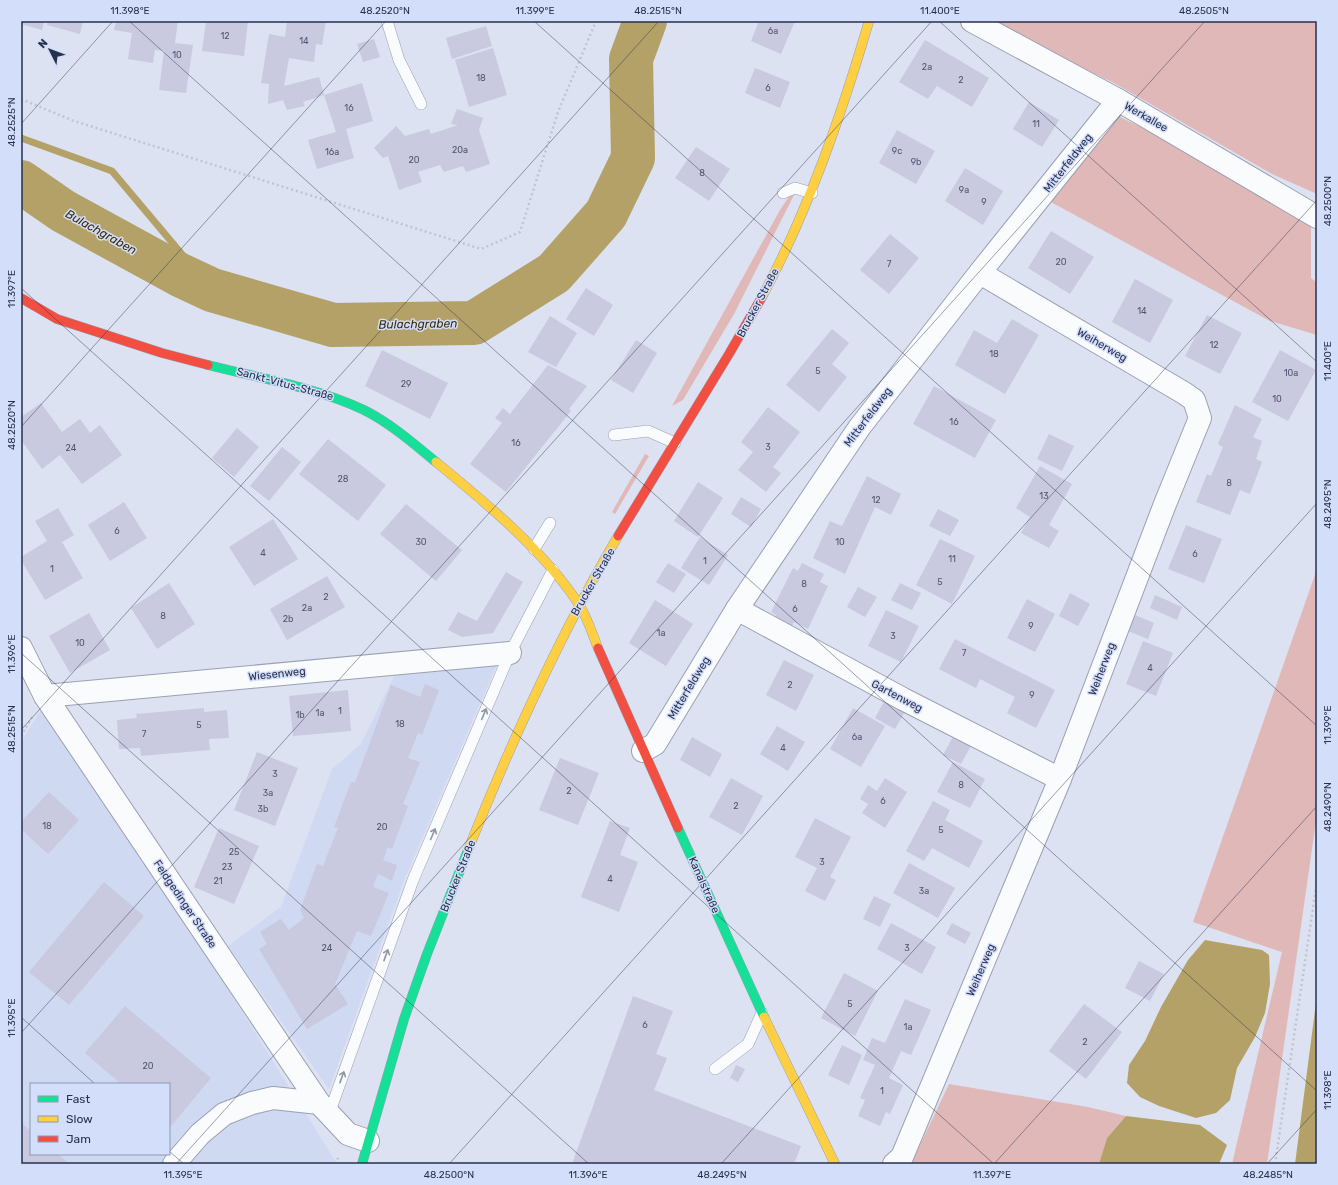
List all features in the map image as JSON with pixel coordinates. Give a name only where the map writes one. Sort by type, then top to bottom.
[{"type":"street","name":"Brucker Straße","points":[[362,1164],[405,1018],[437,928],[501,766],[538,684],[579,604],[737,341],[778,268],[812,192],[844,105],[869,21]]},
{"type":"street","name":"Werkallee","points":[[972,21],[1118,100],[1317,217]]},
{"type":"street","name":"Mitterfeldweg","points":[[643,751],[655,744],[737,609],[859,428],[1118,100]]},
{"type":"street","name":"Weiherweg","points":[[894,1164],[902,1157],[1060,779],[1165,504],[1200,418],[1194,400],[1184,392],[980,273]]},
{"type":"street","name":"Sankt-Vitus-Straße","points":[[21,298],[57,319],[162,353],[320,393],[364,410],[395,429],[462,483],[534,549],[553,570],[579,604]]},
{"type":"street","name":"Kanalstraße","points":[[579,604],[643,751],[762,1013],[836,1164]]},
{"type":"street","name":"Gartenweg","points":[[737,609],[903,699],[1060,779]]},
{"type":"street","name":"Feldgedinger Straße","points":[[21,648],[44,696],[324,1109],[348,1134],[368,1141]]},
{"type":"street","name":"Wiesenweg","points":[[44,696],[510,653]]},
{"type":"street","points":[[174,1164],[200,1134],[224,1114],[252,1103],[273,1098],[324,1109]]},
{"type":"lane","points":[[387,21],[399,60],[422,104]]},
{"type":"lane","points":[[783,193],[795,188],[812,192]]},
{"type":"lane","points":[[614,436],[648,431],[675,443]]},
{"type":"lane","points":[[534,549],[550,523]]},
{"type":"lane","points":[[324,1109],[413,880],[510,653],[553,570]]},
{"type":"lane","points":[[715,1069],[748,1044],[762,1013]]},
{"type":"path","points":[[21,99],[74,121],[481,250],[520,232],[558,112],[596,21]]},
{"type":"path","points":[[1275,1164],[1317,881]]},
{"type":"shaded area","points":[[985,21],[1317,21],[1317,194],[1272,174],[1114,83]]},
{"type":"shaded area","points":[[1118,116],[1188,150],[1311,225],[1311,278],[1317,283],[1317,335],[1270,321],[1049,201]]},
{"type":"shaded area","points":[[795,193],[734,314],[683,400],[672,406],[780,210],[790,195]]},
{"type":"shaded area","points":[[645,454],[649,456],[615,514],[612,512]]},
{"type":"shaded area","points":[[1317,569],[1317,814],[1267,1164],[1232,1164],[1282,952],[1193,922]]},
{"type":"shaded area","points":[[498,662],[405,878],[329,1089],[228,946],[281,907],[332,769],[361,744],[396,672]]},
{"type":"shaded area","points":[[47,700],[336,1162],[335,1164],[21,1164],[21,742]]},
{"type":"shaded area","points":[[1205,940],[1262,950],[1269,955],[1270,984],[1265,1013],[1255,1037],[1237,1068],[1230,1100],[1216,1113],[1196,1118],[1159,1106],[1140,1097],[1127,1083],[1129,1065],[1145,1041],[1161,1007],[1188,960]]},
{"type":"shaded area","points":[[1317,995],[1317,1164],[1295,1164]]},
{"type":"shaded area","points":[[949,1084],[1088,1107],[1126,1116],[1107,1138],[1099,1164],[911,1164]]},
{"type":"shaded area","points":[[1126,1116],[1200,1125],[1227,1145],[1219,1164],[1099,1164],[1107,1138]]},
{"type":"building","points":[[21,21],[44,21],[42,30],[21,24]]},
{"type":"building","points":[[48,21],[83,21],[80,34],[47,25]]},
{"type":"building","points":[[116,21],[178,21],[175,43],[193,45],[186,93],[159,90],[164,51],[155,50],[153,63],[128,59],[132,33],[114,30]]},
{"type":"building","points":[[206,21],[248,21],[244,56],[202,51]]},
{"type":"building","points":[[287,21],[326,21],[322,45],[316,44],[314,62],[289,58],[284,86],[319,77],[324,95],[303,102],[305,106],[287,110],[283,100],[268,104],[269,84],[261,83],[269,34],[285,37]]},
{"type":"building","points":[[759,21],[795,21],[781,54],[751,41]]},
{"type":"building","points":[[486,26],[492,46],[452,59],[446,38]]},
{"type":"building","points":[[374,39],[380,57],[363,62],[357,44]]},
{"type":"building","points":[[925,40],[989,78],[972,107],[937,86],[928,99],[899,82]]},
{"type":"building","points":[[493,48],[507,95],[469,107],[455,60]]},
{"type":"building","points":[[755,68],[790,82],[780,108],[745,93]]},
{"type":"building","points":[[362,83],[373,121],[346,129],[354,158],[317,169],[308,140],[336,132],[324,95]]},
{"type":"building","points":[[1029,102],[1059,120],[1042,147],[1013,129]]},
{"type":"building","points":[[457,109],[483,118],[479,130],[490,164],[466,172],[463,166],[444,172],[440,165],[418,172],[422,182],[399,190],[388,156],[383,158],[374,148],[396,126],[405,136],[429,129],[431,134],[458,125],[451,124]]},
{"type":"building","points":[[897,130],[935,151],[916,184],[879,163]]},
{"type":"building","points":[[696,147],[730,169],[709,201],[675,178]]},
{"type":"building","points":[[965,168],[1003,191],[983,225],[945,201]]},
{"type":"building","points":[[1051,231],[1094,257],[1070,294],[1028,268]]},
{"type":"building","points":[[890,234],[919,258],[889,294],[860,270]]},
{"type":"building","points":[[1135,279],[1173,300],[1150,343],[1112,322]]},
{"type":"building","points":[[586,288],[613,305],[594,336],[566,319]]},
{"type":"building","points":[[1207,315],[1242,333],[1220,374],[1185,356]]},
{"type":"building","points":[[550,316],[577,333],[556,367],[528,352]]},
{"type":"building","points":[[1012,319],[1039,335],[1005,394],[955,365],[974,330],[997,343]]},
{"type":"building","points":[[832,329],[849,343],[832,364],[847,377],[819,412],[786,385]]},
{"type":"building","points":[[636,340],[657,353],[633,393],[611,380]]},
{"type":"building","points":[[382,350],[448,383],[430,419],[365,386]]},
{"type":"building","points":[[1280,350],[1316,370],[1288,421],[1252,402]]},
{"type":"building","points":[[548,365],[587,386],[569,409],[571,411],[506,492],[470,464],[502,423],[495,418],[503,408],[510,414]]},
{"type":"building","points":[[934,386],[996,420],[975,458],[913,424]]},
{"type":"building","points":[[41,403],[62,432],[80,419],[90,433],[100,425],[122,455],[82,484],[60,455],[42,469],[21,440],[21,417]]},
{"type":"building","points":[[1235,405],[1262,419],[1253,437],[1262,441],[1256,459],[1262,462],[1250,494],[1240,490],[1230,515],[1196,502],[1207,474],[1211,476],[1223,447],[1218,444]]},
{"type":"building","points":[[768,407],[800,432],[773,467],[781,473],[766,492],[738,470],[753,452],[741,442]]},
{"type":"building","points":[[237,428],[259,447],[234,477],[212,458]]},
{"type":"building","points":[[1049,434],[1074,446],[1062,471],[1037,459]]},
{"type":"building","points":[[328,439],[386,485],[358,521],[299,474]]},
{"type":"building","points":[[282,447],[301,462],[269,501],[250,486]]},
{"type":"building","points":[[1040,466],[1072,484],[1049,525],[1059,531],[1049,548],[1021,533],[1030,517],[1016,508]]},
{"type":"building","points":[[867,476],[901,494],[891,515],[875,507],[845,574],[813,558],[830,521],[842,526]]},
{"type":"building","points":[[698,482],[723,498],[698,537],[674,521]]},
{"type":"building","points":[[741,497],[761,509],[751,527],[731,514]]},
{"type":"building","points":[[124,502],[147,538],[110,561],[88,525]]},
{"type":"building","points":[[406,504],[462,550],[436,581],[380,534]]},
{"type":"building","points":[[58,508],[74,535],[62,542],[83,578],[45,600],[21,560],[21,557],[47,541],[35,521]]},
{"type":"building","points":[[938,509],[959,520],[950,536],[929,526]]},
{"type":"building","points":[[273,519],[298,559],[254,586],[229,547]]},
{"type":"building","points":[[1186,525],[1222,539],[1204,583],[1168,569]]},
{"type":"building","points":[[700,537],[728,555],[709,585],[681,568]]},
{"type":"building","points":[[940,539],[975,556],[952,604],[916,585]]},
{"type":"building","points":[[668,563],[686,574],[674,593],[656,582]]},
{"type":"building","points":[[802,563],[824,574],[820,582],[828,586],[808,629],[794,622],[789,631],[772,622],[776,615],[771,612],[793,568],[798,571]]},
{"type":"building","points":[[506,572],[523,582],[493,633],[462,637],[448,630],[458,612],[477,621]]},
{"type":"building","points":[[327,576],[345,607],[287,640],[270,609]]},
{"type":"building","points":[[169,583],[195,624],[157,649],[131,608]]},
{"type":"building","points":[[900,583],[921,593],[912,610],[891,600]]},
{"type":"building","points":[[858,587],[877,597],[865,617],[847,607]]},
{"type":"building","points":[[1070,593],[1090,604],[1078,626],[1059,616]]},
{"type":"building","points":[[1155,595],[1182,607],[1177,620],[1150,608]]},
{"type":"building","points":[[1027,599],[1055,614],[1035,652],[1007,638]]},
{"type":"building","points":[[655,600],[693,624],[666,666],[629,643]]},
{"type":"building","points":[[886,610],[919,626],[901,662],[868,646]]},
{"type":"building","points":[[89,613],[110,650],[70,673],[49,636]]},
{"type":"building","points":[[1135,615],[1154,623],[1148,639],[1128,631]]},
{"type":"building","points":[[955,639],[1055,690],[1036,728],[1007,713],[1015,697],[980,679],[976,688],[939,669]]},
{"type":"building","points":[[1143,641],[1173,653],[1156,696],[1126,684]]},
{"type":"building","points":[[784,660],[814,675],[796,711],[766,695]]},
{"type":"building","points":[[425,684],[439,690],[422,735],[418,733],[408,758],[420,762],[403,804],[408,806],[392,849],[388,847],[383,860],[397,865],[392,881],[378,874],[373,887],[389,893],[371,936],[357,931],[335,984],[348,1004],[307,1029],[259,949],[267,944],[260,932],[281,919],[289,930],[304,918],[300,910],[317,864],[323,866],[338,828],[334,827],[351,782],[355,783],[391,685],[420,697]]},
{"type":"building","points":[[348,690],[351,731],[293,736],[289,696]]},
{"type":"building","points":[[887,696],[907,708],[895,729],[875,718]]},
{"type":"building","points":[[204,708],[204,712],[227,710],[229,738],[209,739],[210,750],[141,756],[140,748],[119,749],[117,720],[137,718],[136,714]]},
{"type":"building","points":[[853,708],[885,726],[861,767],[830,749]]},
{"type":"building","points":[[777,726],[805,742],[788,771],[760,754]]},
{"type":"building","points":[[954,735],[972,744],[961,764],[943,755]]},
{"type":"building","points":[[692,737],[722,754],[710,777],[680,760]]},
{"type":"building","points":[[257,752],[298,768],[275,826],[234,810]]},
{"type":"building","points":[[560,758],[599,773],[578,825],[539,810]]},
{"type":"building","points":[[953,762],[985,779],[970,808],[937,792]]},
{"type":"building","points":[[731,778],[763,796],[742,835],[709,817]]},
{"type":"building","points":[[885,778],[907,792],[885,828],[862,813],[868,804],[860,799],[868,785],[877,791]]},
{"type":"building","points":[[49,792],[79,820],[48,854],[21,829],[21,822]]},
{"type":"building","points":[[933,801],[950,810],[945,820],[983,841],[969,868],[932,848],[924,861],[906,851]]},
{"type":"building","points":[[815,818],[851,837],[830,877],[836,880],[825,901],[805,891],[817,868],[795,857]]},
{"type":"building","points":[[610,821],[630,828],[620,855],[638,862],[619,912],[581,897]]},
{"type":"building","points":[[219,828],[259,846],[234,904],[194,887]]},
{"type":"building","points":[[909,863],[955,888],[938,918],[893,893]]},
{"type":"building","points":[[104,882],[144,916],[69,1005],[29,972]]},
{"type":"building","points":[[874,896],[891,904],[880,927],[863,919]]},
{"type":"building","points":[[891,923],[936,947],[922,974],[877,949]]},
{"type":"building","points":[[952,923],[971,933],[965,944],[946,934]]},
{"type":"building","points":[[1139,961],[1164,974],[1150,1001],[1125,988]]},
{"type":"building","points":[[844,973],[878,991],[855,1036],[821,1018]]},
{"type":"building","points":[[633,996],[673,1011],[656,1054],[667,1058],[654,1090],[801,1146],[794,1164],[572,1164]]},
{"type":"building","points":[[905,999],[931,1010],[911,1055],[901,1051],[889,1078],[903,1085],[890,1114],[886,1112],[880,1126],[858,1116],[865,1100],[860,1098],[875,1065],[863,1060],[872,1038],[885,1043]]},
{"type":"building","points":[[1084,1004],[1122,1032],[1086,1079],[1049,1051]]},
{"type":"building","points":[[125,1006],[211,1078],[171,1126],[170,1083],[120,1083],[85,1053]]},
{"type":"building","points":[[842,1045],[862,1055],[849,1085],[828,1075]]},
{"type":"building","points":[[736,1065],[745,1069],[738,1082],[730,1078]]},
{"type":"building","points":[[21,1123],[30,1130],[30,1155],[59,1155],[70,1164],[21,1164]]},
{"type":"waterway","name":"Bulachgraben","points":[[21,182],[63,211],[180,275],[212,290],[333,325],[474,323],[554,273],[606,214],[633,158],[631,59],[645,21]]},
{"type":"waterway","points":[[21,138],[112,171],[212,290]]},
{"type":"traffic: fast","points":[[208,365],[307,389],[364,410],[383,421],[436,462]]},
{"type":"traffic: fast","points":[[678,828],[764,1017]]},
{"type":"traffic: fast","points":[[362,1164],[404,1019],[427,954],[468,850]]},
{"type":"traffic: slow","points":[[762,297],[795,230],[823,162],[869,21]]},
{"type":"traffic: slow","points":[[436,462],[493,510],[548,564],[564,583],[584,613],[598,648]]},
{"type":"traffic: slow","points":[[468,850],[501,770],[537,690],[576,612],[618,536]]},
{"type":"traffic: slow","points":[[764,1017],[835,1164]]},
{"type":"traffic: jam","points":[[618,536],[762,297]]},
{"type":"traffic: jam","points":[[21,298],[57,319],[162,353],[208,365]]},
{"type":"traffic: jam","points":[[598,648],[678,828]]}]
